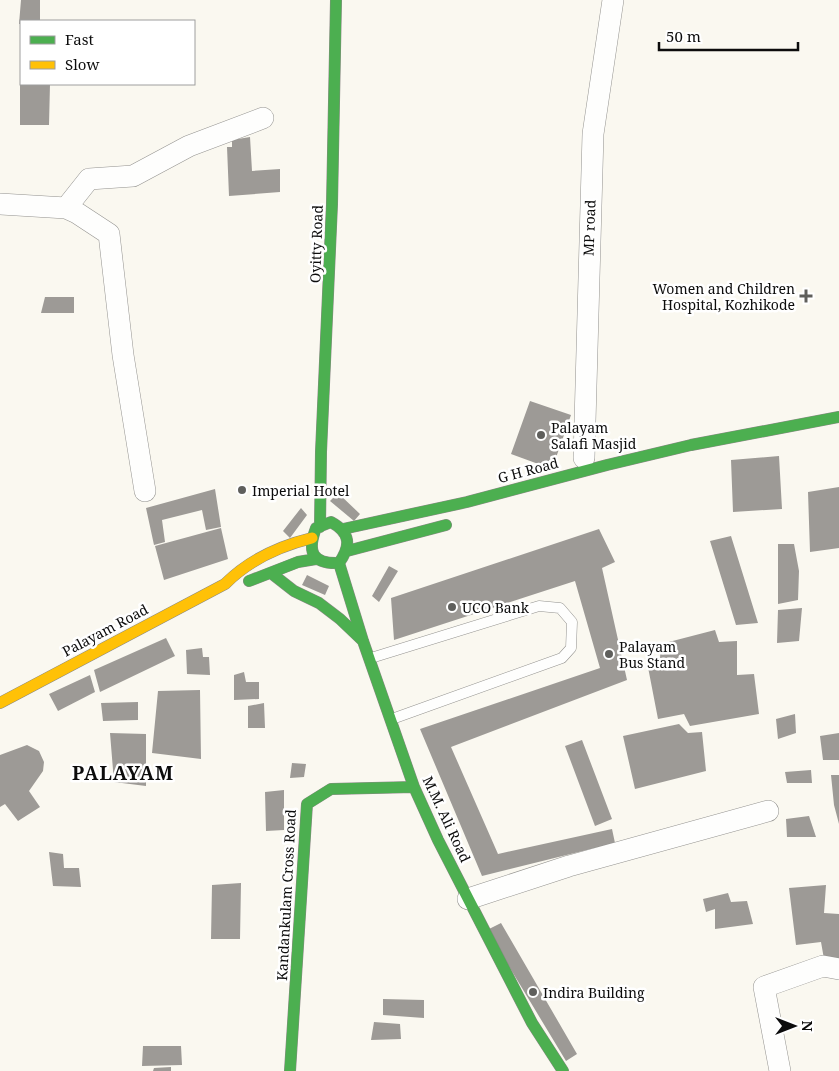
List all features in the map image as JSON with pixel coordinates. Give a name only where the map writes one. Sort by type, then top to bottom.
[{"type":"main road","name":"Oyitty Road","points":[[320,526],[319,489],[324,420],[334,176],[336,0]]},
{"type":"main road","name":"G H Road","points":[[343,529],[467,502],[691,445],[839,417]]},
{"type":"main road","points":[[316,559],[311,551],[312,538],[316,528],[331,522],[343,529],[348,551]]},
{"type":"main road","points":[[225,584],[244,583],[298,562],[316,559],[328,564],[339,563],[348,551],[453,523]]},
{"type":"main road","points":[[225,584],[234,574],[248,564],[281,547],[312,538]]},
{"type":"main road","name":"M.M. Ali Road","points":[[339,563],[414,786],[438,840],[532,1023],[563,1071]]},
{"type":"main road","points":[[271,573],[294,590],[319,603],[364,641]]},
{"type":"main road","name":"Palayam Road","points":[[0,703],[225,584]]},
{"type":"main road","name":"Kandankulam Cross Road","points":[[290,1071],[307,804],[331,789],[414,786]]},
{"type":"street","name":"MP road","points":[[584,458],[593,134],[613,0]]},
{"type":"street","points":[[66,208],[89,179],[133,176],[189,146],[263,118]]},
{"type":"street","points":[[0,204],[66,208],[77,212],[109,234],[123,355],[145,491]]},
{"type":"street","points":[[468,899],[569,866],[768,811]]},
{"type":"street","points":[[780,1071],[764,987],[823,966],[839,970]]},
{"type":"lane","points":[[370,659],[539,606],[560,608],[572,622],[571,648],[562,658],[391,719]]},
{"type":"building","points":[[21,0],[40,0],[40,20],[20,20],[19,24]]},
{"type":"building","points":[[20,85],[50,85],[49,125],[20,125]]},
{"type":"building","points":[[250,137],[252,171],[280,169],[280,192],[229,196],[227,147],[232,147],[232,140]]},
{"type":"building","points":[[45,297],[74,297],[74,313],[41,313]]},
{"type":"building","name":"Palayam Salafi Masjid","points":[[530,401],[571,415],[552,469],[511,454]]},
{"type":"building","points":[[779,456],[782,509],[733,512],[731,460]]},
{"type":"building","points":[[839,487],[839,548],[810,552],[808,492]]},
{"type":"building","points":[[215,489],[221,527],[206,530],[202,510],[162,520],[165,542],[154,545],[146,508]]},
{"type":"building","points":[[338,493],[360,514],[354,521],[330,501]]},
{"type":"building","points":[[301,508],[307,515],[290,538],[283,531]]},
{"type":"building","points":[[221,528],[228,559],[164,580],[155,546]]},
{"type":"building","name":"Palayam Bus Stand","points":[[599,529],[615,562],[602,568],[627,680],[451,747],[498,854],[612,829],[615,843],[482,876],[420,729],[600,668],[575,581],[394,640],[391,598]]},
{"type":"building","points":[[731,536],[758,623],[736,625],[710,541]]},
{"type":"building","points":[[778,544],[794,544],[799,571],[798,600],[778,604]]},
{"type":"building","points":[[389,566],[398,571],[379,602],[372,596]]},
{"type":"building","points":[[307,575],[329,586],[325,595],[302,585]]},
{"type":"building","points":[[802,608],[799,641],[777,643],[778,610]]},
{"type":"building","points":[[715,630],[719,642],[737,641],[737,675],[754,674],[759,714],[690,726],[684,714],[658,719],[647,662],[660,658],[661,644]]},
{"type":"building","points":[[166,638],[175,656],[100,692],[94,670]]},
{"type":"building","points":[[202,648],[203,657],[209,657],[210,675],[187,674],[186,650]]},
{"type":"building","points":[[244,672],[246,682],[259,682],[259,699],[234,700],[234,675]]},
{"type":"building","points":[[90,675],[95,692],[58,711],[49,694]]},
{"type":"building","points":[[200,690],[201,759],[152,753],[158,691]]},
{"type":"building","points":[[138,702],[138,720],[103,721],[101,703]]},
{"type":"building","points":[[264,703],[265,728],[248,728],[248,706]]},
{"type":"building","points":[[795,714],[796,733],[778,739],[776,719]]},
{"type":"building","points":[[679,724],[688,733],[702,732],[706,771],[635,789],[623,736]]},
{"type":"building","points":[[110,733],[146,734],[146,786],[114,782]]},
{"type":"building","points":[[839,733],[839,760],[823,760],[820,736]]},
{"type":"building","points":[[582,740],[612,819],[595,826],[565,746]]},
{"type":"building","points":[[27,745],[39,751],[44,762],[43,771],[29,791],[40,807],[18,821],[5,804],[0,807],[0,755]]},
{"type":"building","points":[[292,763],[306,764],[304,777],[290,778]]},
{"type":"building","points":[[811,770],[812,783],[787,783],[785,772]]},
{"type":"building","points":[[831,775],[839,775],[839,824],[834,805]]},
{"type":"building","points":[[284,790],[284,830],[266,831],[265,792]]},
{"type":"building","points":[[809,816],[816,837],[787,837],[786,819]]},
{"type":"building","points":[[49,852],[63,854],[64,868],[79,868],[81,887],[53,886]]},
{"type":"building","points":[[241,883],[240,939],[211,939],[212,885]]},
{"type":"building","points":[[826,885],[824,913],[839,914],[839,958],[824,959],[821,942],[796,945],[789,888]]},
{"type":"building","points":[[728,893],[731,902],[747,901],[753,924],[715,929],[715,909],[706,912],[703,899]]},
{"type":"building","name":"Indira Building","points":[[501,923],[577,1054],[566,1061],[487,930]]},
{"type":"building","points":[[383,999],[424,1000],[424,1018],[383,1015]]},
{"type":"building","points":[[374,1022],[400,1024],[401,1039],[371,1040]]},
{"type":"building","points":[[143,1046],[181,1046],[182,1065],[142,1066]]},
{"type":"building","points":[[171,1067],[171,1071],[153,1071],[154,1068]]},
{"type":"traffic: fast","points":[[320,527],[321,452],[332,204],[336,0]]},
{"type":"traffic: fast","points":[[343,529],[467,502],[691,445],[839,417]]},
{"type":"traffic: fast","points":[[331,522],[338,526],[347,540],[346,551],[339,563],[330,563],[317,559],[312,550],[313,536],[316,528],[331,522]]},
{"type":"traffic: fast","points":[[347,551],[446,525]]},
{"type":"traffic: fast","points":[[249,581],[298,562],[316,559]]},
{"type":"traffic: fast","points":[[339,563],[363,641],[414,787],[438,840],[532,1023],[563,1071]]},
{"type":"traffic: fast","points":[[271,573],[294,591],[319,603],[340,619],[362,640]]},
{"type":"traffic: fast","points":[[290,1071],[307,804],[331,789],[414,787]]},
{"type":"traffic: slow","points":[[0,703],[225,584],[234,575],[265,555],[288,545],[312,538]]},
{"type":"place","name":"Women and Children Hospital, Kozhikode","points":[[806,296]]},
{"type":"place","name":"Palayam Salafi Masjid","points":[[541,435]]},
{"type":"place","name":"Imperial Hotel","points":[[242,490]]},
{"type":"place","name":"UCO Bank","points":[[452,607]]},
{"type":"place","name":"Palayam Bus Stand","points":[[609,654]]},
{"type":"place","name":"Indira Building","points":[[533,992]]},
{"type":"district","name":"PALAYAM","points":[[123,773]]}]
